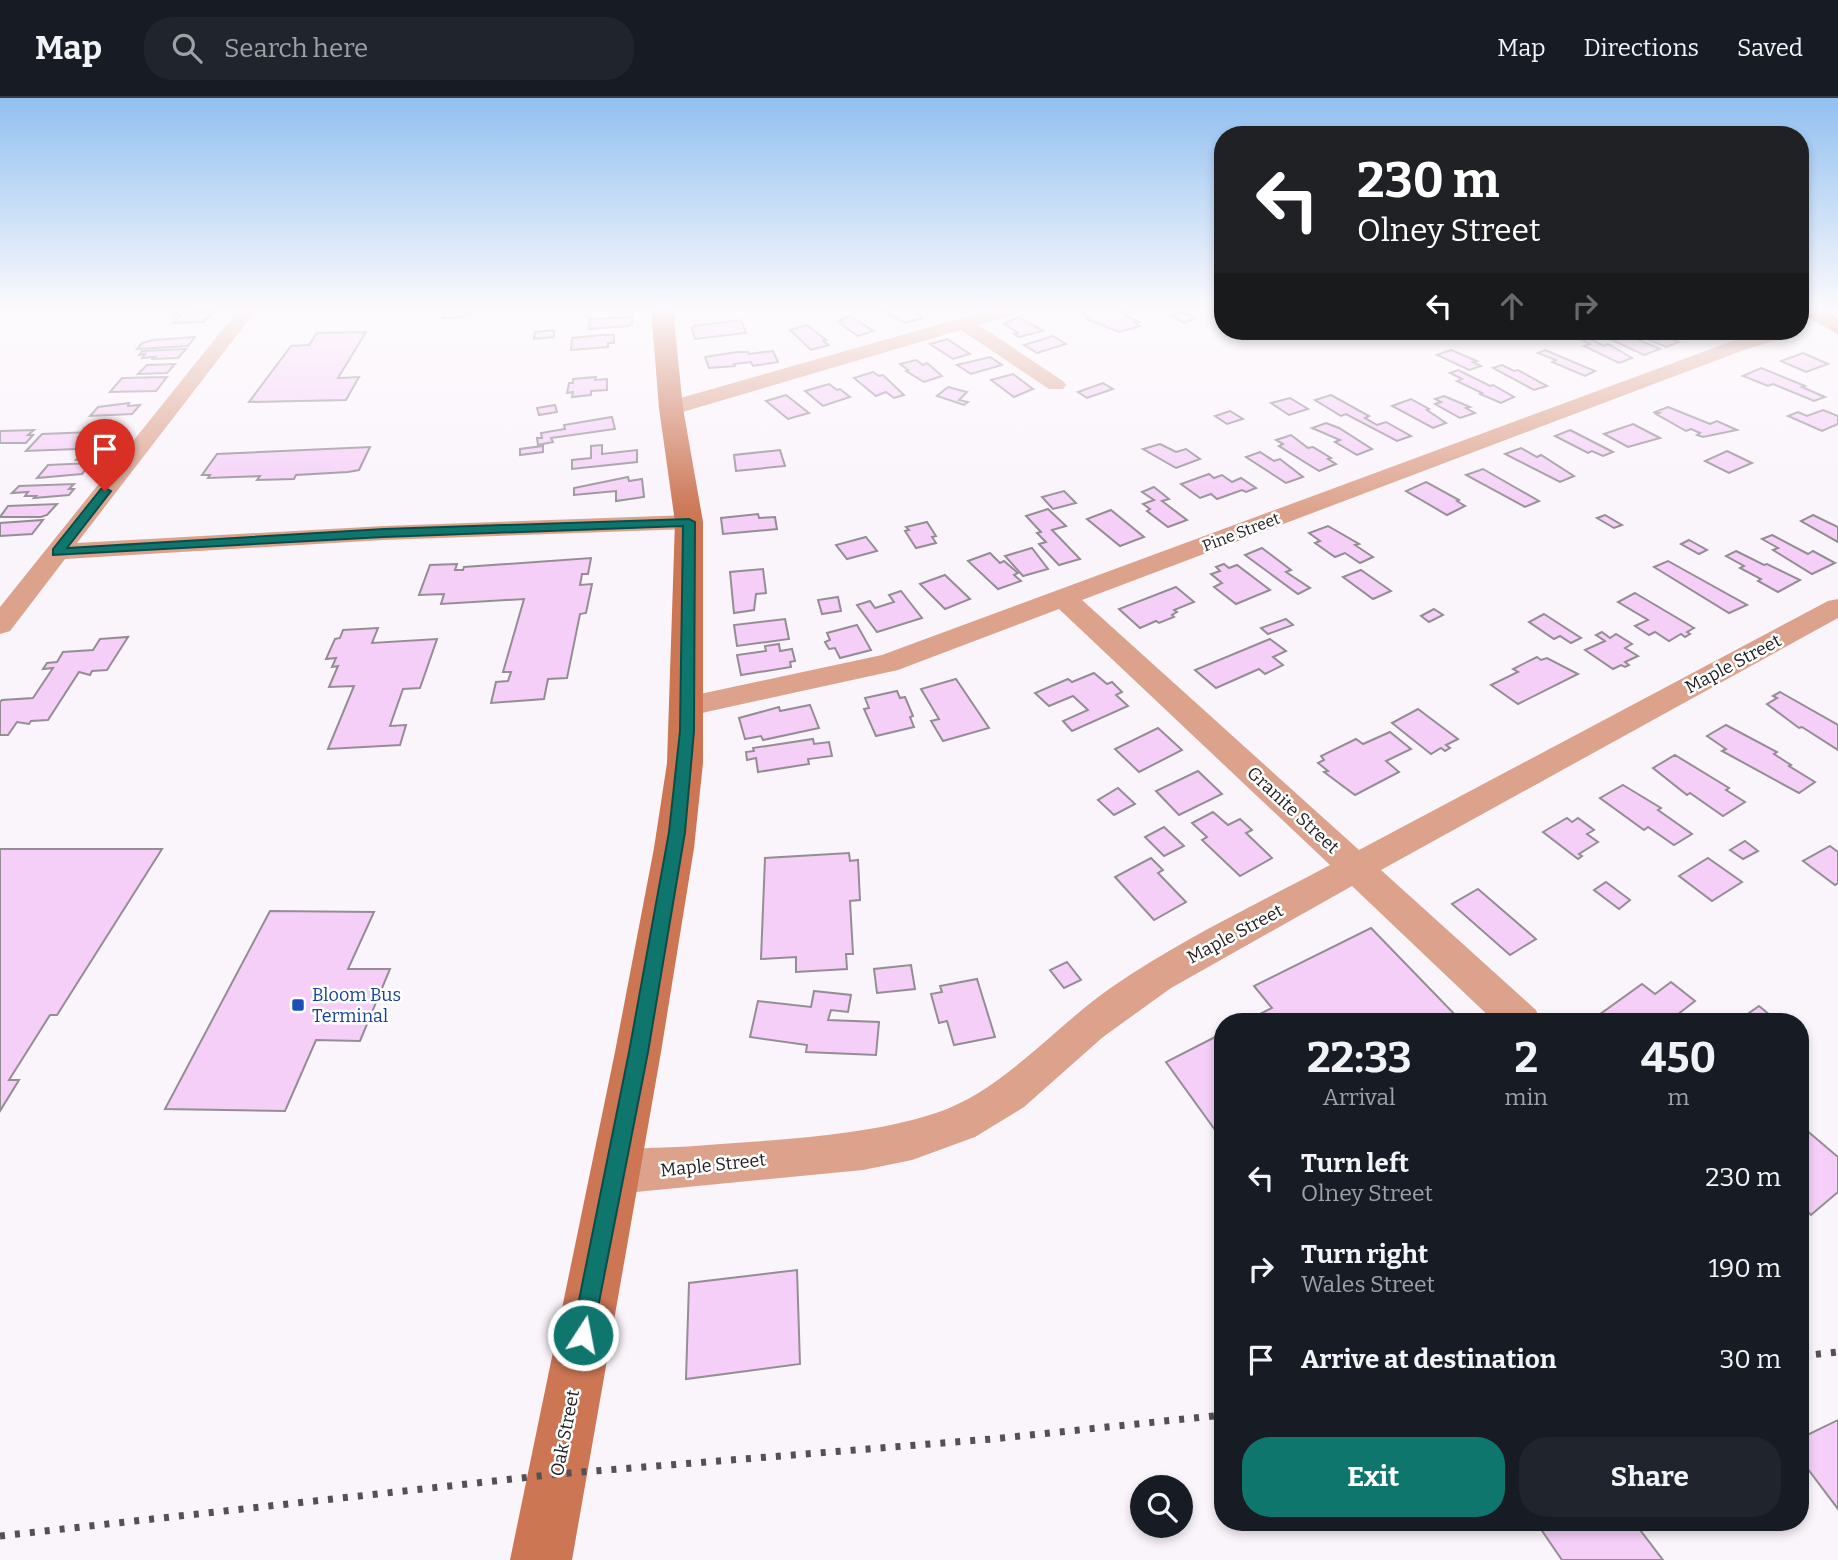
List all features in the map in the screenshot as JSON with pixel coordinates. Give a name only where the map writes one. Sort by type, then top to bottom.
[{"type":"street","points":[[0,625],[194,377]]},
{"type":"street","name":"Oak Street","points":[[541,1560],[675,840],[685,763],[689,522],[668,377]]},
{"type":"street","points":[[671,408],[777,377]]},
{"type":"street","points":[[1043,377],[1056,386]]},
{"type":"street","name":"Pine Street","points":[[688,706],[888,663],[1654,377]]},
{"type":"street","points":[[57,552],[384,533],[689,522]]},
{"type":"street","name":"Granite Street","points":[[1064,599],[1512,1013]]},
{"type":"street","name":"Maple Street","points":[[615,1172],[666,1170],[886,1147],[905,1144],[941,1132],[984,1112],[1028,1082],[1087,1028],[1141,987],[1838,607]]},
{"type":"building","points":[[167,377],[156,391],[110,392],[122,378]]},
{"type":"building","points":[[268,377],[359,377],[346,400],[249,402]]},
{"type":"building","points":[[885,377],[904,395],[894,398],[886,392],[876,396],[854,378]]},
{"type":"building","points":[[916,377],[938,377],[924,382]]},
{"type":"building","points":[[1017,377],[1033,389],[1014,397],[991,380]]},
{"type":"building","points":[[1458,377],[1472,377],[1514,397],[1501,403],[1457,381],[1462,379]]},
{"type":"building","points":[[1510,377],[1531,377],[1547,386],[1534,390]]},
{"type":"building","points":[[1746,377],[1784,377],[1825,397],[1814,401],[1773,384],[1768,386]]},
{"type":"building","points":[[573,379],[607,379],[607,390],[591,391],[591,395],[572,397],[573,392],[567,393],[569,383],[573,383]]},
{"type":"building","points":[[1103,383],[1113,389],[1087,398],[1078,392]]},
{"type":"building","points":[[829,384],[850,397],[823,406],[805,391]]},
{"type":"building","points":[[948,387],[967,392],[959,400],[968,402],[964,405],[937,396]]},
{"type":"building","points":[[786,395],[809,413],[788,419],[766,401]]},
{"type":"building","points":[[1331,395],[1369,416],[1365,418],[1377,425],[1386,422],[1411,436],[1397,441],[1346,414],[1341,416],[1315,400]]},
{"type":"building","points":[[1444,396],[1470,407],[1466,408],[1475,413],[1460,418],[1435,404],[1441,402],[1435,399]]},
{"type":"building","points":[[1290,398],[1308,409],[1289,415],[1271,403]]},
{"type":"building","points":[[1411,399],[1446,423],[1433,428],[1392,406]]},
{"type":"building","points":[[129,403],[128,406],[140,405],[132,414],[90,416],[98,407]]},
{"type":"building","points":[[555,405],[557,412],[539,415],[537,408]]},
{"type":"building","points":[[1668,407],[1710,424],[1717,421],[1737,430],[1703,437],[1697,435],[1700,433],[1691,429],[1686,431],[1655,412]]},
{"type":"building","points":[[1823,410],[1838,416],[1838,424],[1822,431],[1788,416],[1798,412],[1807,416]]},
{"type":"building","points":[[1230,411],[1243,419],[1227,424],[1215,416]]},
{"type":"building","points":[[612,417],[615,429],[551,438],[553,442],[538,445],[537,438],[542,438],[541,433],[565,429],[564,425]]},
{"type":"building","points":[[1326,423],[1372,449],[1357,455],[1335,442],[1340,440],[1312,428]]},
{"type":"building","points":[[1633,424],[1660,438],[1628,447],[1604,434]]},
{"type":"building","points":[[34,430],[28,435],[33,435],[26,443],[0,443],[0,431]]},
{"type":"building","points":[[1570,430],[1613,452],[1603,456],[1592,451],[1588,453],[1555,436]]},
{"type":"building","points":[[117,431],[103,448],[26,451],[42,434]]},
{"type":"building","points":[[1291,435],[1308,448],[1313,447],[1331,458],[1328,459],[1336,464],[1319,471],[1279,446],[1283,444],[1276,440]]},
{"type":"building","points":[[1160,444],[1176,452],[1186,449],[1200,459],[1176,468],[1143,449]]},
{"type":"building","points":[[602,445],[602,454],[637,450],[637,462],[572,469],[572,460],[591,458],[591,446]]},
{"type":"building","points":[[543,446],[543,452],[520,455],[520,449]]},
{"type":"building","points":[[370,447],[359,470],[348,472],[296,475],[294,479],[257,480],[260,476],[208,478],[210,475],[202,475],[217,454]]},
{"type":"building","points":[[1521,448],[1537,457],[1541,455],[1574,476],[1560,482],[1505,454]]},
{"type":"building","points":[[780,450],[785,466],[736,471],[734,455]]},
{"type":"building","points":[[1727,451],[1752,463],[1729,473],[1705,461]]},
{"type":"building","points":[[105,452],[99,459],[76,460],[82,453]]},
{"type":"building","points":[[1260,452],[1274,461],[1280,459],[1303,477],[1286,483],[1246,457]]},
{"type":"building","points":[[91,463],[82,474],[37,478],[48,465]]},
{"type":"building","points":[[1483,469],[1539,501],[1525,507],[1466,475]]},
{"type":"building","points":[[1209,474],[1214,478],[1222,475],[1232,482],[1241,478],[1256,488],[1217,499],[1211,494],[1200,498],[1181,484]]},
{"type":"building","points":[[628,477],[629,481],[642,479],[644,497],[616,501],[616,491],[574,495],[574,488]]},
{"type":"building","points":[[1426,482],[1465,506],[1447,515],[1406,491]]},
{"type":"building","points":[[74,484],[69,489],[74,489],[69,495],[34,498],[36,496],[25,496],[28,492],[12,493],[19,486]]},
{"type":"building","points":[[1154,487],[1169,499],[1162,501],[1187,520],[1168,527],[1147,511],[1150,509],[1143,504],[1154,500],[1142,492]]},
{"type":"building","points":[[1064,491],[1076,503],[1053,509],[1042,497]]},
{"type":"building","points":[[57,504],[47,515],[41,517],[0,517],[8,506]]},
{"type":"building","points":[[1048,509],[1066,526],[1052,530],[1080,559],[1059,565],[1039,544],[1046,542],[1037,533],[1041,532],[1026,516]]},
{"type":"building","points":[[1111,510],[1144,537],[1120,546],[1087,519]]},
{"type":"building","points":[[758,514],[759,518],[775,517],[777,529],[723,534],[721,518]]},
{"type":"building","points":[[1605,515],[1622,525],[1614,528],[1597,518]]},
{"type":"building","points":[[1813,515],[1838,527],[1838,542],[1801,521]]},
{"type":"building","points":[[43,520],[32,534],[0,536],[0,523]]},
{"type":"building","points":[[927,522],[936,536],[932,537],[936,543],[916,548],[905,531],[909,530],[906,527]]},
{"type":"building","points":[[1328,526],[1359,544],[1355,545],[1373,557],[1360,563],[1345,553],[1335,557],[1315,543],[1320,541],[1309,533]]},
{"type":"building","points":[[1772,535],[1808,554],[1813,551],[1835,563],[1812,574],[1773,550],[1778,548],[1762,539]]},
{"type":"building","points":[[866,537],[877,551],[847,559],[836,545]]},
{"type":"building","points":[[1689,540],[1707,550],[1699,554],[1681,544]]},
{"type":"building","points":[[1032,548],[1048,569],[1023,576],[1005,556]]},
{"type":"building","points":[[1262,548],[1291,570],[1286,572],[1310,588],[1298,594],[1245,555]]},
{"type":"building","points":[[1736,551],[1800,580],[1778,592],[1758,581],[1761,579],[1740,568],[1744,566],[1726,556]]},
{"type":"building","points":[[990,553],[1000,563],[1004,561],[1018,573],[1014,575],[1021,581],[998,589],[968,561]]},
{"type":"building","points":[[591,558],[588,574],[582,574],[580,585],[592,584],[586,613],[580,614],[567,678],[548,679],[544,699],[491,703],[496,682],[508,681],[511,672],[503,672],[524,599],[441,604],[444,594],[419,595],[430,565],[457,564],[455,570],[463,570],[464,567]]},
{"type":"building","points":[[1668,561],[1747,605],[1729,613],[1654,567]]},
{"type":"building","points":[[1224,564],[1229,568],[1237,565],[1270,590],[1236,604],[1214,587],[1222,583],[1211,574],[1220,571],[1216,567]]},
{"type":"building","points":[[763,569],[766,593],[756,594],[754,610],[734,613],[730,572]]},
{"type":"building","points":[[1361,570],[1391,591],[1373,599],[1343,577]]},
{"type":"building","points":[[945,575],[970,599],[945,609],[920,584]]},
{"type":"building","points":[[1176,587],[1194,602],[1174,610],[1177,612],[1172,615],[1174,617],[1159,623],[1156,621],[1140,628],[1119,609]]},
{"type":"building","points":[[901,591],[922,618],[877,632],[857,605],[870,601],[875,608],[894,602],[889,595]]},
{"type":"building","points":[[1635,593],[1694,628],[1687,632],[1690,634],[1685,637],[1681,634],[1669,641],[1655,632],[1649,635],[1635,626],[1648,620],[1618,602]]},
{"type":"building","points":[[838,597],[841,611],[822,614],[818,600]]},
{"type":"building","points":[[1434,609],[1443,615],[1429,622],[1421,616]]},
{"type":"building","points":[[1544,614],[1581,638],[1571,643],[1560,636],[1554,639],[1529,622]]},
{"type":"building","points":[[785,619],[789,639],[737,646],[734,625]]},
{"type":"building","points":[[1286,619],[1293,625],[1268,634],[1261,628]]},
{"type":"building","points":[[857,625],[871,650],[840,658],[835,648],[829,649],[825,642],[830,640],[827,633]]},
{"type":"building","points":[[378,628],[372,643],[437,639],[420,688],[403,689],[390,726],[406,725],[400,745],[328,749],[354,686],[329,687],[338,666],[332,667],[336,658],[326,659],[335,639],[340,638],[343,630]]},
{"type":"building","points":[[1602,632],[1610,638],[1616,634],[1632,644],[1625,648],[1638,656],[1625,662],[1629,665],[1613,669],[1585,650],[1605,641],[1596,635]]},
{"type":"building","points":[[128,637],[107,670],[92,671],[90,675],[79,672],[48,720],[31,721],[29,724],[17,722],[8,735],[0,735],[0,702],[33,698],[53,668],[43,669],[47,663],[57,662],[63,652],[93,650],[100,639]]},
{"type":"building","points":[[1270,639],[1286,651],[1273,657],[1283,665],[1265,674],[1259,669],[1216,688],[1195,670]]},
{"type":"building","points":[[779,644],[780,651],[792,649],[795,661],[790,662],[791,667],[741,675],[737,655],[766,651],[765,646]]},
{"type":"building","points":[[1537,657],[1541,660],[1547,658],[1578,674],[1518,704],[1491,685],[1518,672],[1513,669]]},
{"type":"building","points":[[1094,673],[1107,684],[1112,682],[1122,692],[1116,695],[1128,706],[1072,731],[1063,721],[1088,710],[1073,696],[1049,706],[1035,693],[1068,679],[1072,682]]},
{"type":"building","points":[[956,679],[989,728],[943,741],[931,721],[939,719],[921,689]]},
{"type":"building","points":[[897,691],[900,698],[905,697],[913,716],[910,717],[914,727],[876,736],[864,709],[869,708],[865,698]]},
{"type":"building","points":[[1780,692],[1838,725],[1838,750],[1802,727],[1799,728],[1767,704],[1777,698],[1773,696]]},
{"type":"building","points":[[810,705],[819,728],[763,740],[761,736],[745,739],[739,718],[779,707],[780,711]]},
{"type":"building","points":[[1418,709],[1458,739],[1446,745],[1450,748],[1445,751],[1441,748],[1431,754],[1392,723]]},
{"type":"building","points":[[1726,725],[1777,752],[1774,754],[1815,782],[1799,793],[1722,751],[1726,749],[1707,736]]},
{"type":"building","points":[[1158,728],[1182,750],[1139,772],[1115,749]]},
{"type":"building","points":[[1390,732],[1411,749],[1386,761],[1399,772],[1355,795],[1324,772],[1328,771],[1318,763],[1324,760],[1321,756],[1356,739],[1363,744]]},
{"type":"building","points":[[813,739],[814,744],[829,742],[832,756],[808,759],[809,764],[758,772],[756,758],[747,760],[746,752],[754,751],[753,748]]},
{"type":"building","points":[[1675,755],[1729,788],[1726,790],[1745,802],[1723,816],[1690,793],[1687,795],[1653,768]]},
{"type":"building","points":[[1198,771],[1222,794],[1179,815],[1156,791]]},
{"type":"building","points":[[1623,785],[1661,808],[1658,810],[1692,834],[1674,845],[1648,827],[1644,830],[1600,798]]},
{"type":"building","points":[[1118,788],[1135,804],[1114,815],[1098,800]]},
{"type":"building","points":[[1213,812],[1228,825],[1240,819],[1252,830],[1246,833],[1272,858],[1240,876],[1202,840],[1207,837],[1192,823]]},
{"type":"building","points":[[1567,818],[1572,822],[1578,818],[1594,830],[1587,834],[1598,842],[1579,854],[1582,856],[1578,859],[1543,832]]},
{"type":"building","points":[[1164,827],[1184,846],[1164,856],[1145,837]]},
{"type":"building","points":[[1745,841],[1758,851],[1743,859],[1730,850]]},
{"type":"building","points":[[1830,846],[1838,852],[1838,883],[1835,885],[1803,861]]},
{"type":"building","points":[[0,849],[162,849],[57,1015],[50,1015],[9,1080],[19,1080],[0,1111]]},
{"type":"building","points":[[849,853],[850,861],[858,860],[860,900],[850,901],[853,954],[846,954],[847,969],[796,972],[796,957],[761,959],[765,858]]},
{"type":"building","points":[[1151,858],[1163,870],[1158,873],[1186,902],[1154,920],[1115,877]]},
{"type":"building","points":[[1708,858],[1742,882],[1712,901],[1679,876]]},
{"type":"building","points":[[1606,882],[1630,900],[1619,909],[1594,890]]},
{"type":"building","points":[[1478,889],[1536,939],[1510,955],[1452,904]]},
{"type":"building","name":"Bloom Bus Terminal","points":[[270,911],[374,912],[348,969],[390,969],[360,1041],[316,1040],[285,1111],[165,1109]]},
{"type":"building","points":[[1371,928],[1453,1013],[1262,1013],[1272,1008],[1254,986]]},
{"type":"building","points":[[1067,962],[1081,980],[1064,988],[1050,970]]},
{"type":"building","points":[[911,965],[915,989],[877,993],[874,969]]},
{"type":"building","points":[[977,979],[995,1037],[954,1045],[947,1021],[939,1023],[931,994],[942,992],[940,986]]},
{"type":"building","points":[[1671,982],[1695,1001],[1680,1013],[1602,1013],[1642,984],[1655,994]]},
{"type":"building","points":[[814,991],[851,995],[848,1012],[831,1010],[828,1020],[879,1022],[876,1055],[806,1052],[807,1045],[750,1037],[758,1001],[811,1007]]},
{"type":"building","points":[[1759,1006],[1768,1013],[1749,1013]]},
{"type":"building","points":[[1214,1038],[1214,1129],[1166,1062]]},
{"type":"building","points":[[1809,1132],[1838,1157],[1838,1192],[1811,1215]]},
{"type":"building","points":[[797,1270],[800,1364],[686,1379],[689,1283]]},
{"type":"building","points":[[1838,1420],[1838,1509],[1809,1471],[1809,1434]]},
{"type":"building","points":[[1542,1531],[1641,1531],[1663,1560],[1562,1560]]},
{"type":"railway","points":[[1809,1355],[1838,1352]]},
{"type":"railway","points":[[0,1536],[557,1474],[992,1439],[1214,1416]]},
{"type":"place","name":"Bloom Bus Terminal","points":[[298,1005]]},
{"type":"route","points":[[105,491],[57,552],[384,533],[689,522],[686,660],[688,706],[677,832],[583,1335]]}]
